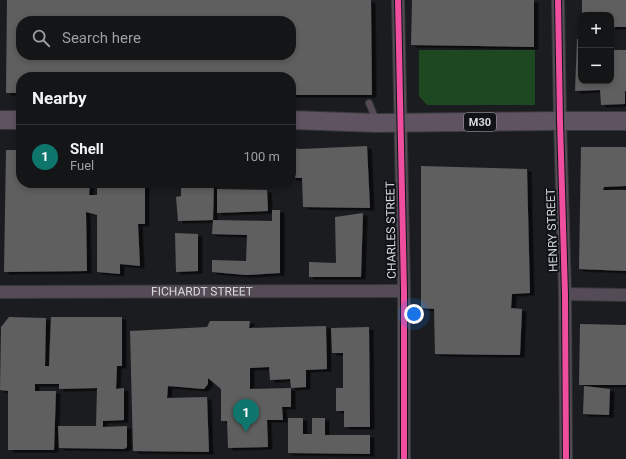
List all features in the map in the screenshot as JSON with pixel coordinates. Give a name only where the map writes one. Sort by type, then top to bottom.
[{"type":"main road","name":"M30","points":[[296,120],[367,117],[400,122],[626,121]]},
{"type":"main road","points":[[0,120],[16,120]]},
{"type":"street","name":"CHARLES STREET","points":[[398,0],[404,291],[404,459]]},
{"type":"street","name":"HENRY STREET","points":[[558,0],[565,294],[566,459]]},
{"type":"street","name":"FICHARDT STREET","points":[[0,292],[404,291]]},
{"type":"street","points":[[565,294],[626,295]]},
{"type":"green space","points":[[419,50],[535,50],[535,105],[427,105],[419,96]]},
{"type":"building","points":[[7,0],[371,0],[372,95],[296,95],[296,72],[16,72],[16,93],[6,93]]},
{"type":"building","points":[[412,0],[534,0],[534,47],[411,45]]},
{"type":"building","points":[[582,0],[626,0],[626,27],[614,27],[614,12],[582,12]]},
{"type":"building","points":[[577,39],[578,84],[614,84],[614,50],[626,50],[625,104],[601,105],[600,90],[575,91]]},
{"type":"building","points":[[367,146],[370,208],[303,207],[302,178],[296,178],[296,148]]},
{"type":"building","points":[[581,147],[626,147],[626,186],[604,187],[603,190],[626,190],[626,271],[579,269]]},
{"type":"building","points":[[6,150],[16,150],[16,188],[90,188],[89,195],[97,195],[97,188],[145,188],[145,224],[138,224],[140,266],[120,264],[120,274],[97,272],[97,215],[86,212],[87,271],[4,272]]},
{"type":"building","points":[[421,166],[527,169],[530,293],[512,294],[511,308],[522,309],[520,355],[435,354],[434,309],[421,308]]},
{"type":"building","points":[[181,188],[214,188],[213,220],[178,221],[176,197],[181,196]]},
{"type":"building","points":[[217,189],[267,190],[268,211],[217,213]]},
{"type":"building","points":[[272,210],[280,210],[280,273],[246,275],[212,272],[212,260],[246,261],[247,235],[212,234],[213,220],[272,221]]},
{"type":"building","points":[[363,213],[361,277],[309,277],[309,262],[336,263],[335,217]]},
{"type":"building","points":[[175,233],[198,234],[198,271],[176,272]]},
{"type":"building","points":[[9,317],[46,318],[45,366],[49,366],[51,317],[122,317],[122,366],[117,366],[116,389],[124,388],[124,420],[103,421],[103,427],[127,426],[127,447],[124,449],[59,448],[58,426],[96,426],[97,388],[59,389],[59,384],[35,384],[35,391],[56,391],[54,450],[8,450],[8,391],[0,390],[1,327]]},
{"type":"building","points":[[210,321],[250,321],[249,328],[326,326],[327,369],[306,370],[306,387],[291,388],[291,407],[282,407],[283,420],[267,420],[268,447],[228,448],[227,421],[221,421],[221,389],[208,378],[208,384],[204,389],[168,386],[167,398],[207,397],[209,452],[133,451],[130,331],[207,327]],"holes":[[[269,367],[270,380],[290,379],[291,388],[250,389],[250,368]]]},
{"type":"building","points":[[580,324],[626,325],[626,385],[579,385]]},
{"type":"building","points":[[369,327],[370,427],[344,427],[344,411],[336,411],[336,388],[343,388],[343,353],[332,353],[331,328]]},
{"type":"building","points":[[584,386],[610,389],[609,415],[583,414]]},
{"type":"building","points":[[288,418],[303,418],[303,434],[312,434],[312,418],[325,418],[325,435],[370,435],[370,454],[288,453]]},
{"type":"cycle path","points":[[398,0],[404,291],[404,459]]},
{"type":"cycle path","points":[[558,0],[565,294],[566,459]]},
{"type":"place","name":"Shell","points":[[246,432]]}]
